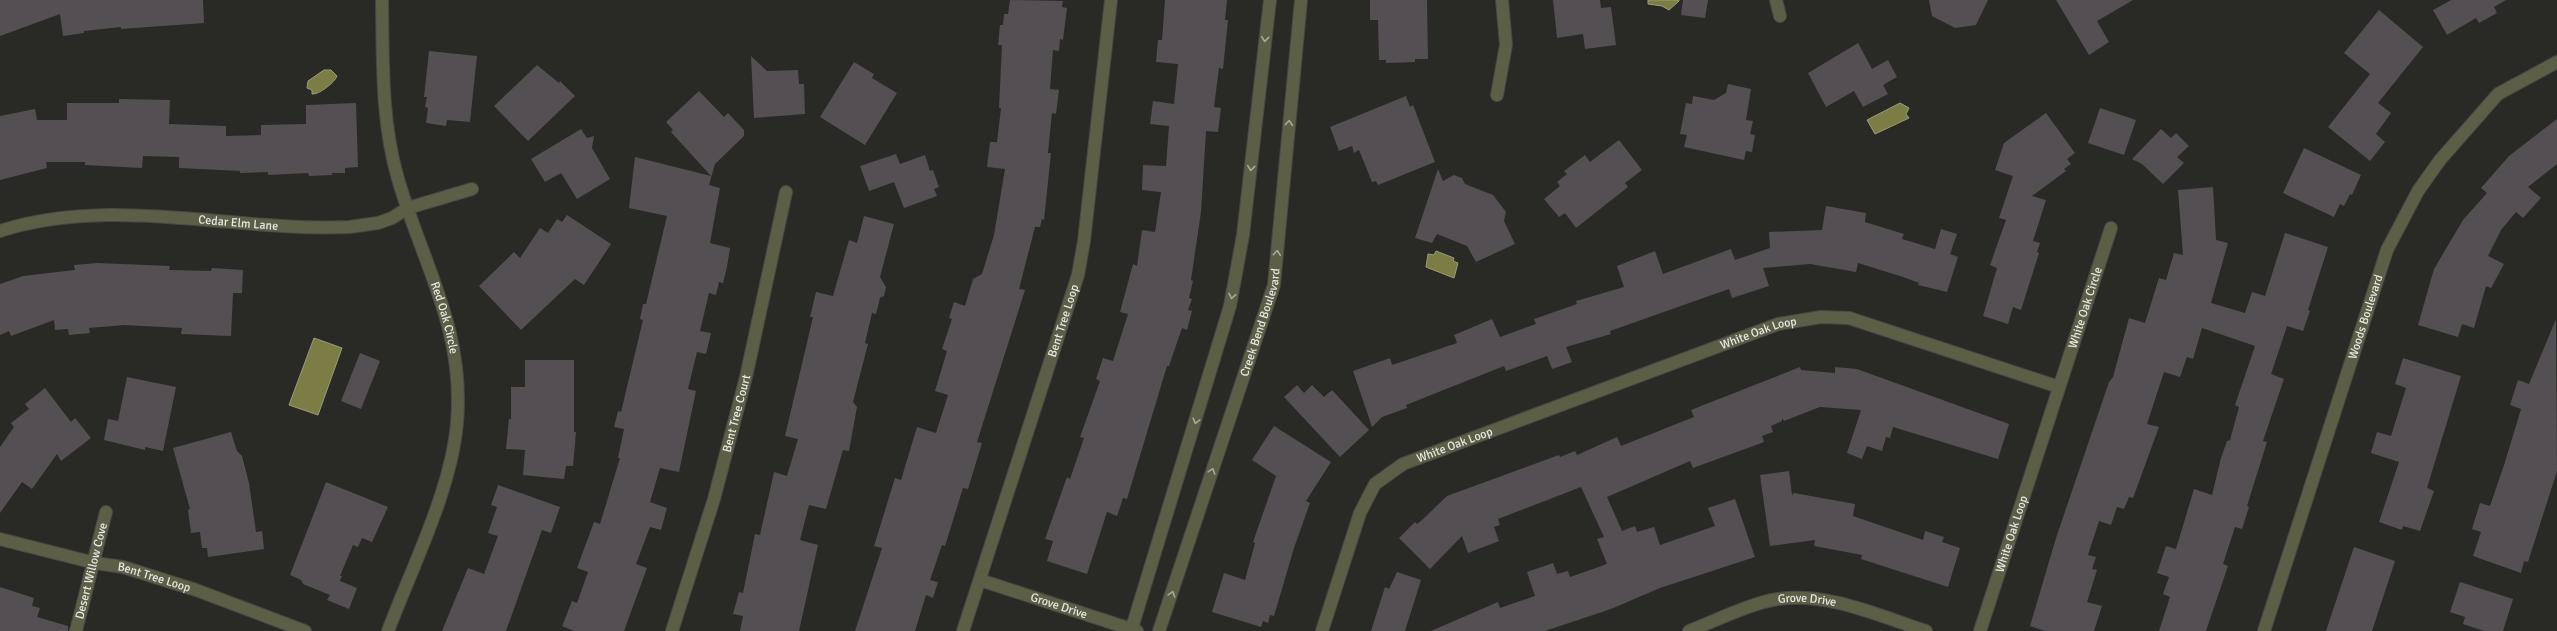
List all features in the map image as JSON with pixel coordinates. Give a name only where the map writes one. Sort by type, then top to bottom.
[{"type":"street","name":"Red Oak Circle","points":[[382,0],[384,105],[389,142],[408,208],[441,297],[451,333],[457,369],[458,406],[451,460],[441,494],[388,631]]},
{"type":"street","name":"Bent Tree Loop","points":[[963,631],[1078,275],[1084,241],[1111,0]]},
{"type":"street","points":[[1133,630],[1230,306],[1243,235],[1270,0]]},
{"type":"street","name":"Creek Bend Boulevard","points":[[1159,631],[1274,284],[1301,0]]},
{"type":"street","points":[[1497,95],[1506,45],[1502,0]]},
{"type":"street","points":[[1776,0],[1780,16]]},
{"type":"street","name":"Woods Boulevard","points":[[2264,631],[2387,250],[2400,222],[2440,160],[2498,94],[2557,62]]},
{"type":"street","name":"Cedar Elm Lane","points":[[0,231],[43,221],[99,215],[349,227],[385,220],[408,208],[472,189]]},
{"type":"street","name":"Bent Tree Court","points":[[672,631],[722,469],[747,370],[786,192]]},
{"type":"street","name":"White Oak Circle","points":[[2059,387],[2111,228]]},
{"type":"street","name":"White Oak Loop","points":[[1322,631],[1360,513],[1375,484],[1403,464],[1778,324],[1820,317],[1849,318],[2059,387],[1980,631]]},
{"type":"street","name":"Desert Willow Cove","points":[[76,631],[95,563],[106,512]]},
{"type":"street","name":"Bent Tree Loop","points":[[0,539],[95,563],[123,567],[196,590],[305,631]]},
{"type":"street","name":"Grove Drive","points":[[980,580],[1133,630]]},
{"type":"street","name":"Grove Drive","points":[[1689,631],[1777,599],[1805,597],[1832,601],[1926,631]]},
{"type":"shaded area","points":[[1648,0],[1679,1],[1669,10],[1662,6],[1648,4]]},
{"type":"shaded area","points":[[324,70],[331,70],[337,76],[336,79],[326,88],[312,94],[312,90],[307,88],[308,81]]},
{"type":"shaded area","points":[[1900,103],[1909,108],[1906,114],[1909,118],[1875,134],[1867,120]]},
{"type":"shaded area","points":[[1436,251],[1454,258],[1453,261],[1458,263],[1454,278],[1426,267],[1428,254],[1434,255]]},
{"type":"shaded area","points":[[314,338],[342,348],[318,415],[289,405]]},
{"type":"building","points":[[0,0],[203,0],[204,23],[121,29],[121,27],[84,31],[84,33],[63,36],[60,14],[0,36]]},
{"type":"building","points":[[1010,0],[1063,1],[1062,7],[1067,8],[1063,40],[1060,39],[1059,51],[1053,50],[1050,89],[1059,90],[1056,114],[1052,113],[1048,153],[1051,153],[1044,220],[1042,219],[1040,227],[1035,227],[1019,289],[1025,290],[977,442],[982,443],[968,489],[963,488],[945,546],[942,545],[930,580],[938,582],[933,598],[926,595],[915,631],[855,631],[882,548],[874,546],[895,478],[901,480],[917,427],[936,433],[948,395],[935,391],[947,351],[942,349],[952,319],[949,318],[954,302],[965,306],[973,279],[982,274],[994,235],[1005,169],[987,167],[990,142],[997,142],[1001,108],[999,108],[1002,45],[998,45],[1000,25],[1003,25],[1004,14],[1008,14]]},
{"type":"building","points":[[1165,0],[1227,0],[1225,20],[1228,20],[1223,69],[1219,68],[1214,107],[1221,108],[1218,132],[1206,131],[1201,212],[1191,280],[1193,281],[1189,298],[1192,299],[1188,310],[1192,311],[1187,330],[1182,328],[1169,366],[1167,366],[1127,499],[1123,498],[1117,516],[1107,512],[1087,574],[1047,561],[1053,541],[1045,539],[1067,477],[1070,479],[1084,438],[1080,437],[1100,381],[1096,379],[1103,358],[1113,361],[1128,314],[1120,312],[1133,264],[1137,266],[1142,230],[1155,232],[1161,192],[1142,190],[1143,165],[1166,166],[1169,126],[1150,124],[1153,101],[1174,104],[1178,64],[1156,62],[1158,40],[1162,40]]},
{"type":"building","points":[[1370,0],[1427,0],[1428,59],[1415,59],[1415,62],[1386,63],[1386,60],[1379,60],[1378,20],[1370,20]]},
{"type":"building","points":[[1553,0],[1600,0],[1601,8],[1611,7],[1616,45],[1585,49],[1583,34],[1557,38]]},
{"type":"building","points":[[1683,0],[1708,0],[1705,18],[1681,15]]},
{"type":"building","points":[[1929,0],[1988,0],[1976,25],[1955,28],[1932,16]]},
{"type":"building","points":[[2056,0],[2133,0],[2097,21],[2109,42],[2089,55]]},
{"type":"building","points":[[2451,0],[2506,0],[2494,7],[2497,13],[2479,23],[2476,18],[2447,35],[2433,10]]},
{"type":"building","points":[[2379,10],[2423,47],[2378,103],[2391,113],[2376,134],[2385,142],[2370,161],[2328,127],[2370,74],[2344,53]]},
{"type":"building","points":[[1858,43],[1872,69],[1888,60],[1897,77],[1883,85],[1888,94],[1863,107],[1854,91],[1826,107],[1808,73]]},
{"type":"building","points":[[429,51],[477,56],[470,122],[447,120],[446,126],[426,123],[428,108],[425,107],[427,97],[424,97]]},
{"type":"building","points":[[751,56],[767,71],[798,70],[799,84],[804,84],[805,114],[754,118]]},
{"type":"building","points":[[854,62],[874,74],[872,78],[897,93],[865,145],[820,117]]},
{"type":"building","points":[[537,65],[559,83],[560,81],[575,96],[528,141],[494,106]]},
{"type":"building","points":[[1728,84],[1751,89],[1746,120],[1753,121],[1750,134],[1755,135],[1752,152],[1746,151],[1744,160],[1684,147],[1687,135],[1680,134],[1686,103],[1692,104],[1693,96],[1714,100],[1726,93]]},
{"type":"building","points":[[699,91],[724,117],[728,113],[744,130],[744,136],[715,164],[709,185],[720,188],[710,243],[730,248],[727,267],[723,283],[719,282],[716,295],[709,293],[700,331],[711,333],[706,354],[697,352],[688,389],[696,391],[679,472],[660,468],[650,502],[667,508],[661,530],[650,527],[636,564],[647,568],[624,631],[574,631],[562,626],[572,601],[577,603],[588,572],[577,568],[594,522],[600,524],[620,458],[618,458],[624,429],[614,427],[618,411],[621,412],[643,320],[640,319],[643,304],[646,304],[667,216],[629,208],[635,157],[711,176],[671,132],[673,130],[666,122]]},
{"type":"building","points":[[1406,96],[1410,107],[1413,105],[1435,162],[1378,185],[1376,181],[1372,182],[1359,150],[1354,153],[1352,146],[1339,151],[1330,127]]},
{"type":"building","points":[[119,99],[170,100],[169,124],[226,126],[226,136],[261,135],[261,125],[306,124],[306,105],[356,103],[358,167],[345,168],[345,173],[332,173],[332,175],[309,176],[308,173],[268,175],[268,172],[240,173],[240,171],[179,168],[179,157],[143,156],[142,168],[85,165],[85,162],[46,162],[47,168],[0,180],[0,116],[35,109],[37,120],[67,120],[67,103],[119,103]]},
{"type":"building","points":[[2100,108],[2136,120],[2124,155],[2088,143]]},
{"type":"building","points":[[2046,113],[2075,153],[2067,159],[2071,164],[2064,169],[2066,171],[2032,196],[2046,200],[2033,241],[2040,243],[2037,252],[2039,253],[2021,310],[2013,307],[2008,324],[1983,316],[1997,268],[1990,265],[2006,220],[1999,218],[2013,176],[1995,170],[2004,143]]},
{"type":"building","points":[[2557,119],[2557,164],[2528,187],[2541,198],[2523,218],[2516,212],[2501,230],[2488,256],[2504,264],[2491,288],[2486,286],[2474,328],[2462,324],[2458,337],[2418,325],[2434,269],[2463,220],[2487,193],[2481,188],[2509,156]]},
{"type":"building","points":[[581,129],[587,138],[594,136],[592,148],[610,179],[577,199],[561,173],[545,182],[531,159]]},
{"type":"building","points":[[2161,129],[2171,138],[2176,133],[2189,146],[2177,157],[2184,163],[2163,184],[2142,164],[2132,159]]},
{"type":"building","points":[[1619,140],[1642,170],[1625,183],[1628,187],[1576,228],[1565,213],[1559,217],[1544,199],[1560,186],[1557,182],[1567,174],[1564,171],[1585,155],[1590,162]]},
{"type":"building","points":[[2304,148],[2361,175],[2352,195],[2350,194],[2344,206],[2340,204],[2334,217],[2283,193]]},
{"type":"building","points":[[896,154],[900,164],[925,155],[930,171],[933,170],[939,187],[934,189],[937,196],[904,208],[894,182],[869,191],[860,166]]},
{"type":"building","points":[[1438,169],[1443,181],[1454,175],[1462,178],[1465,184],[1493,195],[1506,212],[1504,221],[1515,244],[1476,262],[1467,246],[1437,234],[1432,243],[1415,238]]},
{"type":"building","points":[[2213,187],[2216,240],[2228,243],[2211,303],[2245,313],[2252,292],[2265,296],[2285,233],[2328,247],[2303,331],[2287,326],[2271,374],[2284,379],[2263,441],[2267,442],[2247,506],[2249,507],[2242,529],[2235,527],[2223,564],[2228,566],[2206,631],[2159,631],[2170,597],[2163,594],[2169,577],[2157,573],[2166,546],[2176,549],[2194,489],[2212,495],[2221,458],[2227,441],[2230,440],[2239,407],[2235,405],[2255,346],[2202,328],[2193,359],[2187,357],[2180,377],[2164,372],[2147,424],[2159,427],[2133,498],[2129,497],[2124,509],[2117,507],[2111,525],[2099,521],[2088,555],[2096,557],[2092,569],[2097,570],[2087,602],[2102,606],[2094,631],[2045,631],[2030,626],[2056,538],[2109,382],[2113,377],[2129,318],[2145,323],[2159,278],[2166,280],[2174,253],[2183,255],[2178,190]]},
{"type":"building","points":[[1826,206],[1866,213],[1865,222],[1904,234],[1902,239],[1935,249],[1941,229],[1957,234],[1950,254],[1958,257],[1947,292],[1918,285],[1919,283],[1903,277],[1858,263],[1856,272],[1810,264],[1763,268],[1769,286],[1732,298],[1729,289],[1610,331],[1611,334],[1566,347],[1572,362],[1552,369],[1547,356],[1506,371],[1504,366],[1406,405],[1407,408],[1382,417],[1372,427],[1353,371],[1390,358],[1392,365],[1457,343],[1454,335],[1492,319],[1500,337],[1536,324],[1534,319],[1577,304],[1576,301],[1624,287],[1617,266],[1655,251],[1663,274],[1731,249],[1735,260],[1770,248],[1769,232],[1822,230]]},
{"type":"building","points":[[567,215],[611,244],[584,285],[575,279],[521,330],[479,286],[514,252],[520,258],[540,228],[548,233],[557,219],[562,222]]},
{"type":"building","points":[[864,216],[894,224],[880,277],[886,287],[884,296],[880,298],[876,314],[872,313],[865,343],[868,344],[853,402],[857,407],[849,451],[843,450],[826,509],[809,505],[800,540],[818,545],[799,631],[740,631],[743,616],[733,614],[739,592],[743,593],[755,534],[760,535],[774,472],[787,476],[798,439],[785,436],[813,317],[810,317],[816,292],[833,296],[849,240],[857,243]]},
{"type":"building","points":[[97,263],[170,266],[169,270],[211,271],[212,268],[243,270],[242,293],[233,293],[231,336],[181,334],[182,328],[124,325],[89,328],[90,333],[69,335],[68,329],[55,330],[54,320],[11,336],[9,331],[0,335],[0,284],[23,276],[75,270],[74,265]]},
{"type":"building","points":[[2556,319],[2557,471],[2528,562],[2524,561],[2521,573],[2473,556],[2481,532],[2472,529],[2480,503],[2490,506],[2505,462],[2521,409],[2510,405],[2518,380],[2529,384]]},
{"type":"building","points":[[360,353],[380,361],[361,409],[341,401]]},
{"type":"building","points":[[2403,358],[2461,376],[2427,488],[2434,491],[2420,531],[2403,526],[2402,530],[2379,522],[2399,462],[2371,453],[2377,432],[2391,436],[2406,388],[2395,384]]},
{"type":"building","points":[[525,360],[574,360],[574,432],[576,432],[573,466],[566,466],[564,479],[523,475],[525,450],[506,449],[509,419],[511,419],[511,387],[525,387]]},
{"type":"building","points":[[1800,367],[1801,370],[1835,373],[1835,367],[1857,369],[2009,424],[1998,459],[1893,427],[1890,438],[1886,437],[1882,451],[1867,446],[1862,459],[1847,453],[1861,410],[1820,407],[1784,421],[1782,418],[1782,421],[1771,426],[1773,432],[1762,436],[1764,442],[1693,468],[1690,461],[1607,497],[1622,531],[1635,526],[1637,532],[1654,527],[1660,545],[1715,526],[1708,508],[1735,499],[1755,557],[1660,588],[1611,609],[1545,631],[1431,631],[1498,602],[1500,608],[1535,596],[1527,572],[1553,563],[1557,574],[1568,571],[1570,577],[1607,564],[1597,539],[1604,537],[1581,487],[1498,519],[1500,525],[1494,527],[1499,541],[1468,553],[1462,536],[1430,569],[1399,538],[1415,522],[1417,524],[1422,520],[1447,496],[1559,455],[1560,457],[1575,451],[1577,455],[1617,437],[1621,446],[1694,417],[1691,410]]},
{"type":"building","points":[[127,377],[176,387],[163,451],[145,447],[145,450],[104,440],[108,419],[118,421]]},
{"type":"building","points":[[1297,385],[1304,393],[1312,385],[1324,397],[1332,390],[1369,430],[1340,457],[1284,397]]},
{"type":"building","points":[[45,388],[71,422],[75,418],[91,438],[61,461],[57,454],[32,489],[22,482],[0,513],[0,447],[14,427],[11,423],[29,409],[25,404]]},
{"type":"building","points":[[1274,426],[1331,462],[1306,501],[1310,503],[1294,548],[1274,616],[1270,615],[1268,623],[1263,621],[1261,627],[1212,612],[1224,573],[1245,580],[1255,543],[1253,542],[1276,476],[1252,460]]},
{"type":"building","points":[[231,432],[237,451],[242,456],[249,483],[256,532],[262,531],[264,549],[208,557],[207,548],[202,548],[200,532],[191,533],[188,510],[190,509],[173,448]]},
{"type":"building","points":[[1789,471],[1792,495],[1794,493],[1855,504],[1853,516],[1923,540],[1925,531],[1944,537],[1942,542],[1960,548],[1948,587],[1861,559],[1862,555],[1814,546],[1815,540],[1770,546],[1760,475]]},
{"type":"building","points":[[326,482],[388,507],[372,542],[362,538],[358,547],[353,545],[340,576],[342,576],[340,581],[357,588],[349,609],[327,600],[330,595],[303,584],[301,580],[290,575]]},
{"type":"building","points":[[498,485],[560,507],[551,533],[542,530],[506,631],[442,631],[468,568],[484,574],[498,536],[488,533],[497,507],[491,505]]},
{"type":"building","points":[[2354,547],[2395,561],[2372,631],[2326,631]]},
{"type":"building","points":[[1397,572],[1421,580],[1405,631],[1371,631],[1385,587],[1389,589]]},
{"type":"building","points":[[2460,582],[2513,599],[2503,631],[2484,631],[2463,624],[2465,617],[2450,612]]},
{"type":"building","points":[[0,587],[34,598],[32,606],[40,608],[37,617],[68,626],[68,631],[0,631]]}]
